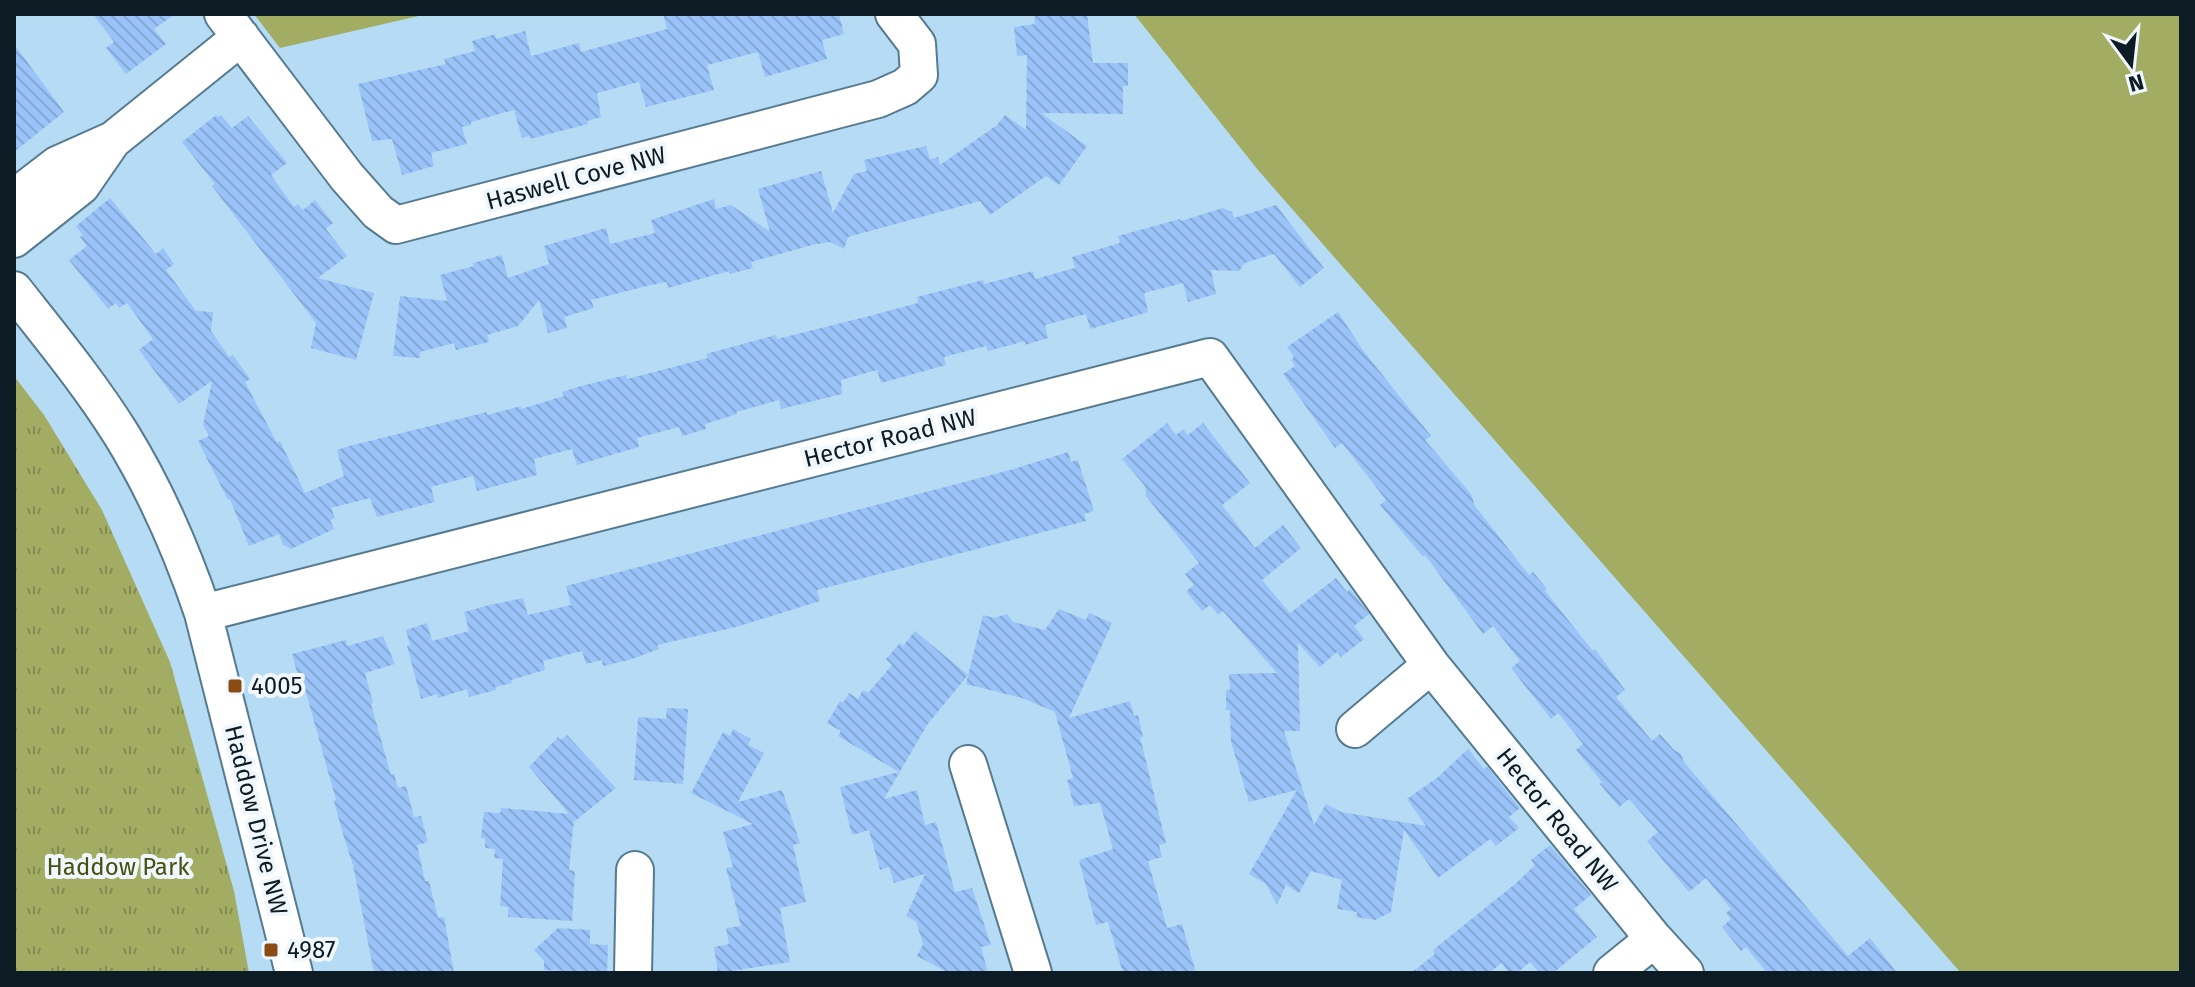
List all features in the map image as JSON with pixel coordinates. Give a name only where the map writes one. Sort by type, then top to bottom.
[{"type":"street","name":"Haswell Cove NW","points":[[232,26],[347,177],[378,212],[396,225],[878,99],[905,87],[919,75],[917,44],[894,14]]},
{"type":"street","points":[[14,239],[81,186],[113,140],[232,26]]},
{"type":"street","points":[[14,198],[57,165],[113,140]]},
{"type":"street","name":"Haddow Drive NW","points":[[14,290],[92,390],[133,455],[167,520],[203,613],[294,973]]},
{"type":"street","name":"Hector Road NW","points":[[203,613],[1210,357],[1431,665],[1685,973]]},
{"type":"street","points":[[1355,729],[1431,665]]},
{"type":"street","points":[[968,764],[1033,973]]},
{"type":"street","points":[[633,973],[635,870]]},
{"type":"street","points":[[1612,973],[1654,939]]},
{"type":"green space","points":[[254,14],[427,14],[280,48]]},
{"type":"green space","points":[[1134,14],[2181,14],[2181,973],[1961,973],[1258,170]]},
{"type":"green space","name":"Haddow Park","points":[[14,376],[44,415],[102,510],[170,662],[234,891],[249,973],[14,973]]},
{"type":"building","points":[[93,14],[175,14],[154,29],[166,44],[126,74],[106,48],[114,42]]},
{"type":"building","points":[[663,14],[839,14],[844,34],[822,40],[827,59],[765,77],[758,52],[707,65],[714,90],[646,107],[639,82],[597,93],[601,117],[587,121],[588,124],[530,139],[529,136],[522,138],[514,110],[471,122],[471,125],[462,127],[467,144],[431,153],[434,166],[402,175],[392,139],[372,141],[358,84],[446,64],[444,59],[475,51],[472,41],[495,34],[496,39],[525,31],[531,56],[579,43],[581,52],[667,29]]},
{"type":"building","points":[[1034,14],[1087,14],[1093,63],[1128,63],[1128,86],[1123,86],[1123,114],[1041,113],[1087,146],[1059,185],[1046,176],[990,215],[980,201],[848,237],[844,249],[830,242],[812,245],[751,262],[753,268],[730,274],[729,271],[668,288],[667,282],[591,300],[594,308],[564,317],[567,328],[548,333],[539,300],[518,326],[487,335],[489,342],[456,350],[454,343],[420,352],[420,358],[393,356],[400,296],[447,301],[440,275],[474,266],[473,263],[502,255],[508,278],[549,264],[544,246],[606,228],[610,244],[655,233],[651,220],[714,199],[716,209],[731,205],[770,232],[758,189],[821,171],[833,213],[854,174],[867,171],[864,160],[926,146],[930,159],[938,157],[940,165],[997,125],[1005,115],[1026,130],[1027,55],[1017,56],[1014,27],[1035,24]]},
{"type":"building","points":[[14,44],[64,112],[14,152]]},
{"type":"building","points":[[216,115],[221,115],[232,128],[248,116],[287,163],[271,175],[294,207],[298,204],[303,210],[315,200],[333,223],[326,229],[347,256],[318,278],[374,293],[356,360],[311,348],[316,323],[182,142]]},
{"type":"building","points":[[110,198],[156,254],[163,248],[174,264],[166,270],[196,311],[213,312],[211,331],[229,357],[233,355],[250,379],[245,382],[277,443],[280,441],[305,493],[344,476],[337,450],[349,446],[487,412],[487,415],[521,406],[521,409],[564,396],[562,392],[581,386],[626,375],[627,379],[708,358],[706,354],[776,335],[777,339],[877,314],[918,303],[917,297],[983,280],[984,284],[1033,271],[1035,279],[1075,268],[1072,257],[1120,243],[1118,236],[1223,208],[1232,212],[1234,218],[1276,205],[1324,268],[1300,287],[1274,254],[1245,263],[1239,271],[1211,270],[1216,294],[1188,302],[1183,283],[1144,293],[1148,312],[1090,329],[1086,314],[1045,325],[1048,338],[1025,345],[1025,341],[988,351],[986,346],[944,357],[946,365],[881,383],[877,370],[841,380],[842,394],[781,409],[779,400],[736,412],[705,424],[706,429],[682,436],[679,427],[637,438],[639,447],[577,465],[572,449],[534,459],[537,475],[477,491],[473,476],[431,487],[435,502],[377,517],[370,498],[331,508],[335,518],[330,520],[334,529],[291,549],[283,545],[279,534],[249,546],[230,499],[198,441],[209,436],[203,425],[212,381],[179,404],[139,350],[153,339],[127,303],[119,308],[116,303],[108,309],[69,260],[87,246],[76,226]]},
{"type":"building","points":[[1338,312],[1362,349],[1431,436],[1425,440],[1471,494],[1475,506],[1529,575],[1533,572],[1593,651],[1595,649],[1625,690],[1616,697],[1652,741],[1660,734],[1681,754],[1684,762],[1848,956],[1870,938],[1897,973],[1767,973],[1746,947],[1741,951],[1722,927],[1731,919],[1726,913],[1731,909],[1706,878],[1689,892],[1647,841],[1658,832],[1629,799],[1619,807],[1600,784],[1602,782],[1576,750],[1583,744],[1558,713],[1551,719],[1511,668],[1520,661],[1493,626],[1483,634],[1425,555],[1423,557],[1380,505],[1386,500],[1342,443],[1335,448],[1283,374],[1295,366],[1291,360],[1294,357],[1287,347]]},
{"type":"building","points":[[1167,423],[1176,435],[1183,429],[1188,435],[1203,423],[1250,483],[1222,505],[1255,548],[1283,525],[1301,548],[1262,580],[1290,613],[1336,578],[1347,592],[1350,589],[1369,614],[1354,626],[1364,639],[1341,657],[1337,652],[1320,667],[1298,643],[1300,731],[1284,731],[1314,825],[1326,804],[1341,812],[1426,826],[1407,799],[1438,777],[1468,749],[1520,808],[1509,817],[1519,828],[1496,846],[1490,839],[1438,878],[1404,830],[1391,912],[1375,920],[1356,917],[1357,912],[1337,909],[1342,880],[1311,871],[1299,893],[1286,885],[1277,905],[1266,884],[1249,874],[1297,790],[1249,802],[1231,742],[1226,690],[1230,690],[1229,674],[1277,673],[1223,611],[1218,615],[1210,605],[1202,611],[1186,591],[1194,585],[1185,574],[1199,563],[1146,496],[1145,486],[1122,459]]},
{"type":"building","points":[[1068,452],[1071,462],[1078,460],[1094,511],[1084,514],[1086,521],[817,590],[820,601],[736,627],[657,645],[659,649],[629,660],[603,666],[602,660],[586,664],[582,651],[543,661],[545,670],[511,680],[512,683],[495,687],[496,690],[469,697],[467,689],[438,698],[437,694],[421,699],[407,646],[410,645],[406,630],[427,623],[432,641],[469,631],[464,612],[490,605],[523,598],[528,615],[571,605],[566,586],[1010,470]]},
{"type":"building","points":[[1059,609],[1086,620],[1089,613],[1112,623],[1069,718],[1130,701],[1134,716],[1138,715],[1143,737],[1140,737],[1166,843],[1159,845],[1162,857],[1148,861],[1167,928],[1182,924],[1196,973],[1123,973],[1108,922],[1096,925],[1079,860],[1113,849],[1100,803],[1074,806],[1067,780],[1073,778],[1055,712],[1022,698],[966,684],[983,615],[994,618],[1007,614],[1013,622],[1045,630]]},
{"type":"building","points":[[915,631],[968,675],[927,725],[884,799],[917,790],[925,825],[936,822],[955,892],[972,888],[991,945],[981,947],[988,973],[949,973],[917,956],[923,944],[916,921],[906,916],[925,874],[894,883],[889,867],[880,870],[869,830],[852,835],[840,787],[899,772],[838,736],[841,731],[827,723],[840,701],[843,703],[849,693],[858,699],[863,690],[868,693],[892,665],[886,659],[900,643],[903,646]]},
{"type":"building","points":[[383,636],[395,664],[365,673],[371,704],[391,775],[394,774],[398,788],[406,786],[414,817],[421,816],[428,842],[417,845],[438,918],[444,917],[454,973],[374,973],[353,865],[305,689],[302,690],[292,654],[346,640],[347,646]]},
{"type":"building","points":[[667,708],[688,709],[683,784],[634,780],[638,717],[666,719]]},
{"type":"building","points":[[733,729],[751,739],[748,745],[764,753],[738,802],[782,790],[800,843],[793,845],[806,902],[780,908],[790,962],[718,973],[714,947],[729,944],[726,928],[741,926],[726,868],[733,867],[723,832],[753,824],[691,793],[723,732],[730,736]]},
{"type":"building","points":[[567,735],[616,788],[574,819],[569,870],[575,871],[572,921],[508,917],[508,907],[500,906],[503,859],[494,858],[495,849],[485,848],[485,838],[481,838],[484,812],[500,813],[501,808],[569,814],[529,767],[558,737],[560,740]]},
{"type":"building","points":[[1550,845],[1591,895],[1574,909],[1597,937],[1553,973],[1539,973],[1530,962],[1517,973],[1509,973],[1502,963],[1489,973],[1411,973],[1435,954],[1433,950],[1515,884],[1535,865],[1531,860]]},
{"type":"building","points":[[558,928],[590,930],[590,944],[608,945],[607,973],[544,970],[544,961],[534,950]]},
{"type":"place","name":"4005","points":[[235,686]]},
{"type":"place","name":"4987","points":[[271,950]]}]
